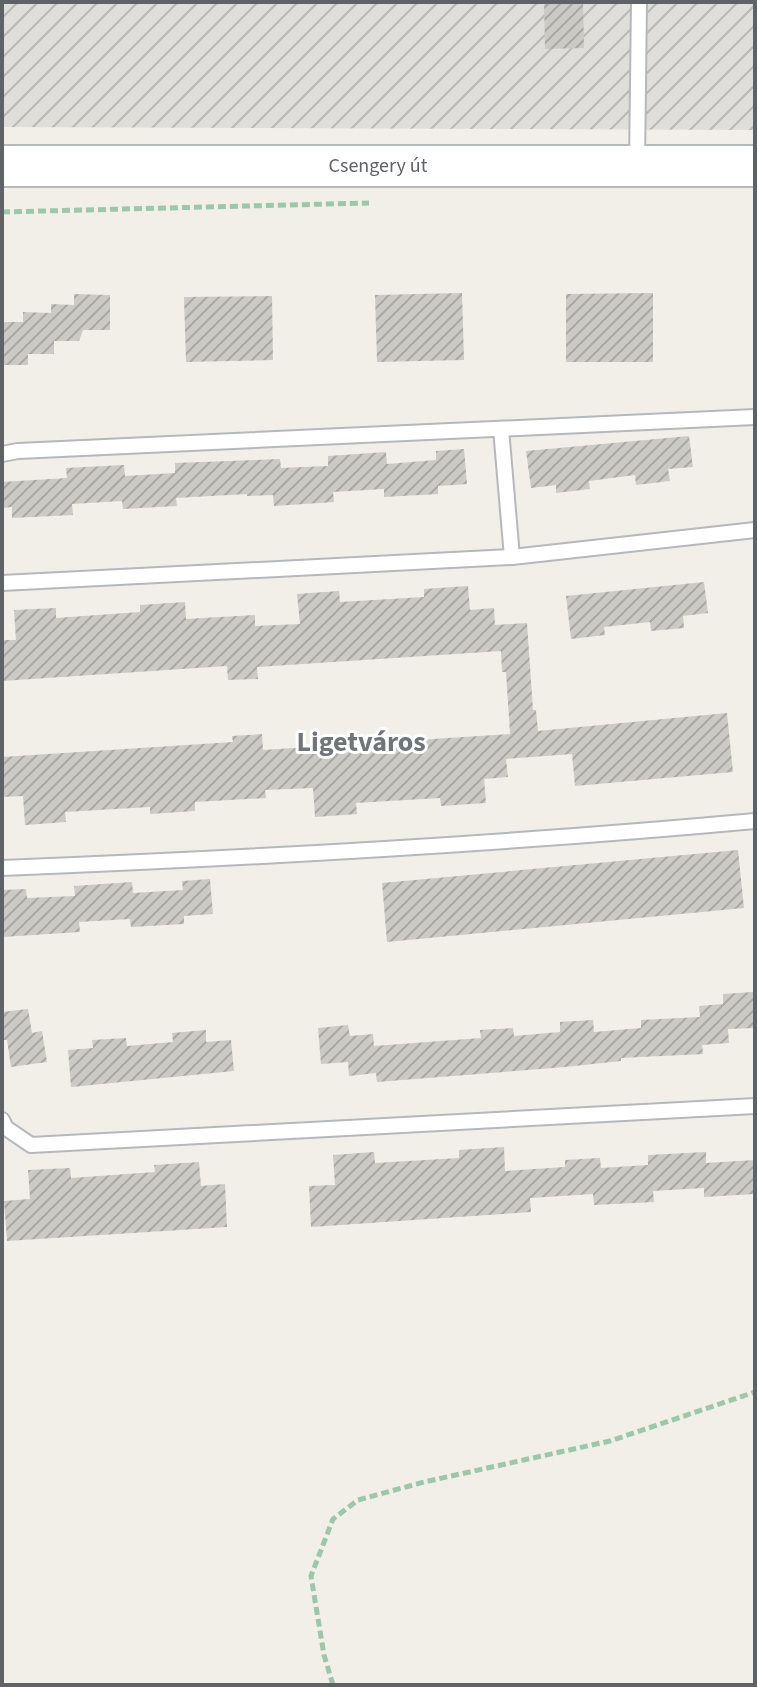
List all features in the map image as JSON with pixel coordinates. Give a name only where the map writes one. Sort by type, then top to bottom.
[{"type":"main road","name":"Csengery út","points":[[2,166],[755,166]]},
{"type":"lane","points":[[637,166],[639,2]]},
{"type":"lane","points":[[2,454],[755,417]]},
{"type":"lane","points":[[501,429],[512,557]]},
{"type":"lane","points":[[2,583],[512,557],[755,530]]},
{"type":"lane","points":[[2,868],[191,861],[539,841],[755,821]]},
{"type":"lane","points":[[2,1120],[6,1128],[31,1145],[755,1106]]},
{"type":"path","points":[[333,1685],[324,1655],[311,1576],[333,1519],[358,1500],[610,1441],[755,1392]]},
{"type":"shaded area","points":[[2,2],[755,2],[755,130],[2,127]]},
{"type":"building","points":[[544,2],[583,2],[584,48],[545,49]]},
{"type":"building","points":[[462,293],[464,360],[377,362],[375,295]]},
{"type":"building","points":[[653,293],[653,362],[566,362],[566,294]]},
{"type":"building","points":[[74,294],[110,295],[110,330],[83,330],[79,341],[54,341],[54,354],[28,354],[28,365],[2,365],[2,322],[23,322],[23,312],[51,313],[51,304],[74,305]]},
{"type":"building","points":[[272,296],[273,360],[186,362],[184,297]]},
{"type":"building","points":[[689,436],[693,467],[668,469],[670,481],[636,485],[635,475],[589,481],[590,489],[556,493],[556,485],[531,488],[526,451]]},
{"type":"building","points":[[464,449],[467,484],[438,486],[438,494],[384,497],[384,489],[333,492],[334,502],[274,506],[273,495],[247,494],[176,498],[177,506],[123,509],[122,501],[72,504],[73,515],[12,518],[12,507],[2,508],[2,482],[67,478],[66,468],[124,465],[125,476],[175,473],[175,463],[280,459],[281,468],[328,466],[328,456],[386,452],[387,464],[436,460],[436,451]]},
{"type":"building","points":[[704,582],[708,613],[683,616],[684,628],[651,631],[650,622],[604,627],[605,635],[571,639],[566,596]]},
{"type":"building","points":[[468,586],[470,610],[494,608],[495,625],[527,623],[533,710],[536,710],[538,731],[727,713],[733,772],[575,786],[572,754],[506,759],[508,777],[484,779],[486,803],[441,806],[440,798],[356,803],[357,814],[315,817],[313,788],[265,790],[266,798],[195,802],[195,811],[150,814],[150,807],[65,812],[66,822],[25,825],[23,796],[2,797],[2,757],[233,742],[232,736],[262,734],[263,750],[510,734],[506,672],[502,672],[501,651],[257,667],[258,679],[228,680],[227,666],[2,681],[2,640],[16,640],[14,610],[56,608],[56,618],[140,612],[140,605],[185,602],[186,619],[255,615],[255,626],[300,624],[297,594],[339,591],[340,602],[424,597],[424,589]]},
{"type":"building","points":[[738,850],[744,908],[387,942],[382,883]]},
{"type":"building","points":[[210,879],[213,914],[184,916],[184,924],[131,927],[130,919],[79,922],[80,932],[2,937],[2,890],[26,889],[27,898],[75,896],[74,886],[132,882],[133,893],[183,890],[182,881]]},
{"type":"building","points":[[753,992],[755,1028],[728,1029],[729,1043],[702,1045],[703,1054],[621,1058],[621,1061],[565,1067],[377,1082],[376,1073],[349,1076],[348,1062],[321,1064],[318,1028],[348,1025],[350,1036],[373,1034],[374,1046],[481,1038],[480,1030],[513,1028],[514,1036],[560,1032],[560,1022],[593,1020],[594,1032],[641,1028],[641,1020],[700,1017],[699,1006],[723,1004],[723,994]]},
{"type":"building","points":[[28,1009],[32,1033],[42,1031],[47,1062],[11,1067],[7,1040],[2,1040],[2,1012]]},
{"type":"building","points":[[206,1030],[206,1042],[231,1040],[234,1071],[71,1087],[68,1050],[93,1048],[92,1040],[126,1038],[127,1046],[173,1042],[172,1033]]},
{"type":"building","points":[[504,1147],[505,1171],[565,1167],[565,1160],[600,1158],[601,1168],[648,1165],[648,1155],[706,1152],[706,1163],[755,1160],[755,1194],[704,1197],[704,1188],[653,1191],[654,1202],[594,1205],[593,1194],[530,1198],[531,1212],[311,1227],[309,1186],[335,1185],[333,1155],[374,1152],[375,1163],[459,1158],[459,1150]]},
{"type":"building","points":[[199,1162],[201,1186],[225,1184],[227,1227],[7,1241],[4,1201],[30,1199],[28,1170],[70,1168],[71,1178],[155,1172],[154,1165]]},
{"type":"district","name":"Ligetváros","points":[[361,742]]}]
